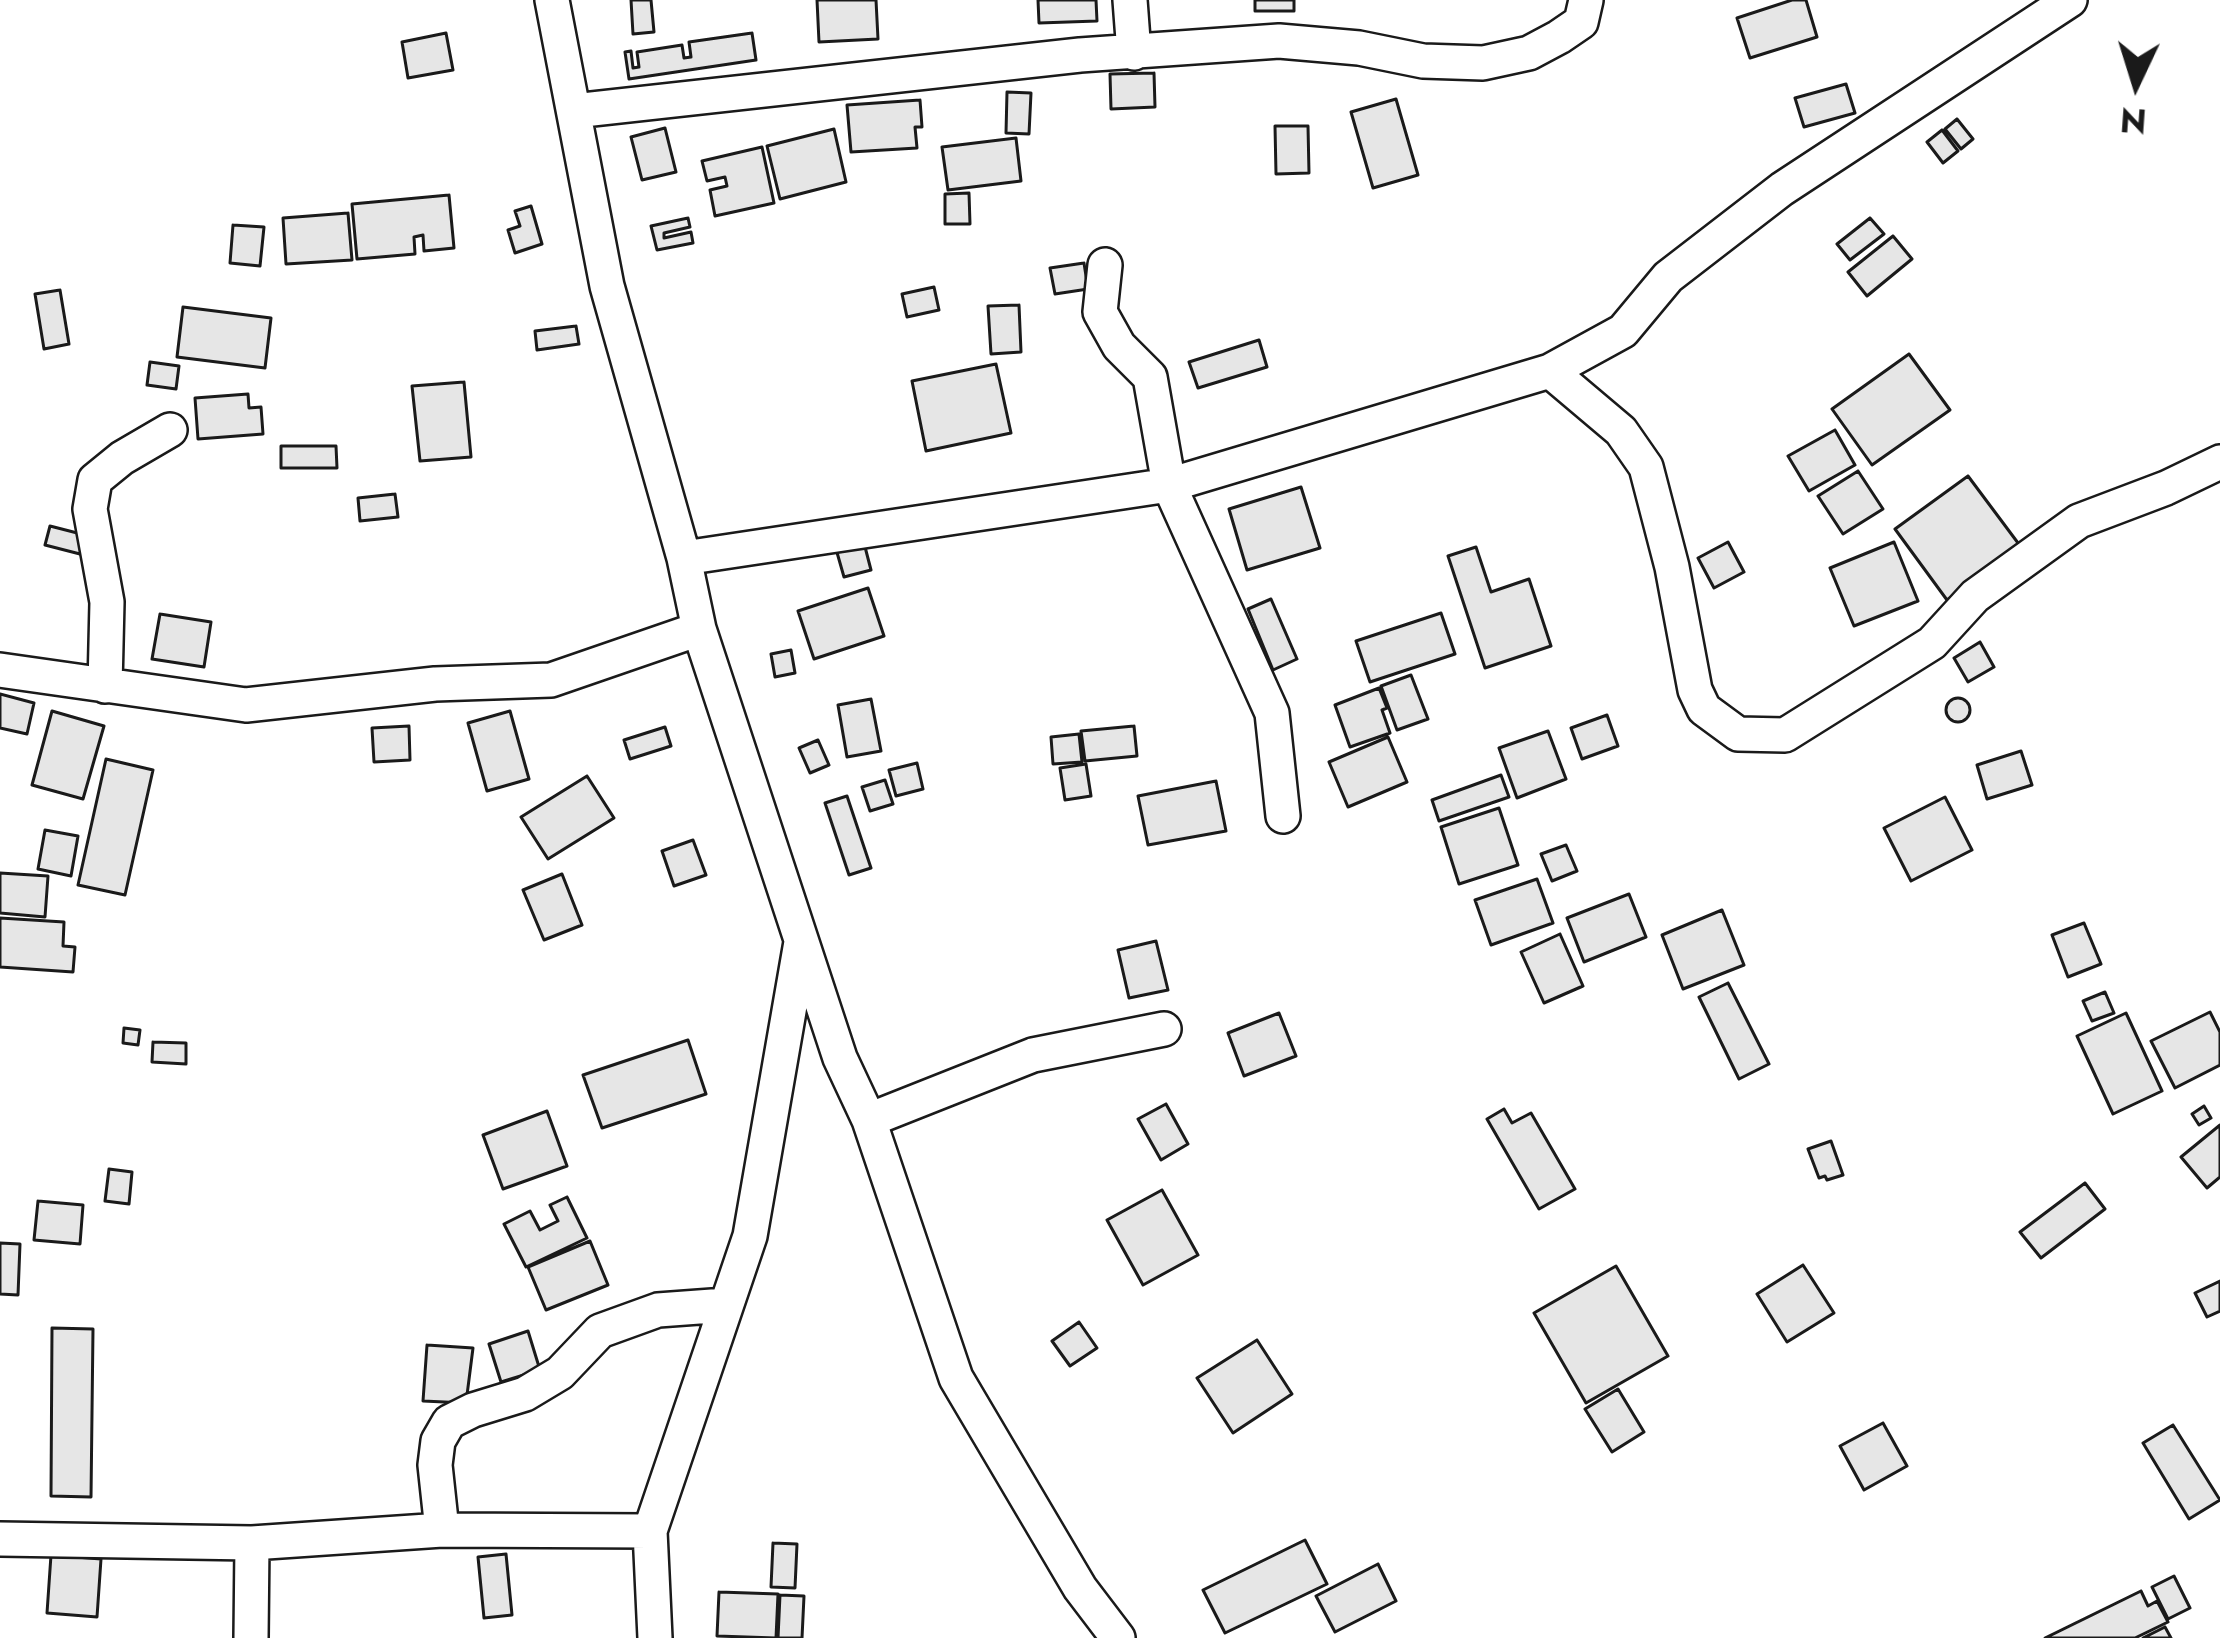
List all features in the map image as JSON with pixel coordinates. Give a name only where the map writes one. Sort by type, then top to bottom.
[{"type":"street","points":[[552,0],[607,286],[684,558],[699,629],[840,1058],[869,1120],[956,1378],[1080,1588],[1118,1638]]},
{"type":"street","points":[[1130,0],[1133,53]]},
{"type":"street","points":[[574,111],[1080,55],[1280,41],[1359,47],[1423,61],[1483,63],[1529,53],[1559,37],[1581,22],[1586,0]]},
{"type":"street","points":[[684,558],[1169,485],[1550,371],[1623,331],[1667,278],[1782,190],[2070,0]]},
{"type":"street","points":[[1105,266],[1100,312],[1119,346],[1150,377],[1169,485],[1272,712],[1283,816]]},
{"type":"street","points":[[1550,371],[1621,431],[1646,466],[1672,567],[1695,690],[1704,709],[1738,734],[1785,735],[1932,643],[1975,596],[2079,521],[2220,462]]},
{"type":"street","points":[[105,686],[107,602],[90,509],[95,480],[170,430]]},
{"type":"street","points":[[0,670],[246,705],[435,684],[551,680],[699,629]]},
{"type":"street","points":[[655,1638],[650,1532],[749,1236],[802,937]]},
{"type":"street","points":[[869,1120],[1033,1055],[1164,1029]]},
{"type":"street","points":[[442,1530],[435,1465],[438,1441],[449,1422],[525,1394],[560,1373],[599,1331],[658,1310],[726,1305]]},
{"type":"street","points":[[0,1539],[253,1543],[442,1530],[650,1532]]},
{"type":"street","points":[[251,1638],[253,1543]]},
{"type":"building","points":[[631,0],[651,0],[654,32],[633,34]]},
{"type":"building","points":[[817,0],[876,0],[878,39],[819,42]]},
{"type":"building","points":[[1038,0],[1096,0],[1097,21],[1039,23]]},
{"type":"building","points":[[1255,0],[1294,0],[1294,11],[1255,11]]},
{"type":"building","points":[[1806,0],[1817,37],[1750,58],[1737,18]]},
{"type":"building","points":[[446,33],[453,70],[408,78],[402,42]]},
{"type":"building","points":[[752,33],[756,60],[629,79],[625,52],[631,51],[633,68],[639,67],[637,52],[682,45],[684,58],[691,57],[689,42]]},
{"type":"building","points":[[1154,73],[1155,107],[1111,109],[1110,74]]},
{"type":"building","points":[[1846,84],[1855,113],[1804,127],[1795,98]]},
{"type":"building","points":[[1007,92],[1031,93],[1029,134],[1006,133]]},
{"type":"building","points":[[1396,99],[1418,175],[1373,188],[1351,112]]},
{"type":"building","points":[[920,100],[922,127],[915,127],[917,148],[851,152],[847,105]]},
{"type":"building","points":[[1957,119],[1973,139],[1961,149],[1945,129]]},
{"type":"building","points":[[1275,126],[1308,126],[1309,173],[1276,174]]},
{"type":"building","points":[[665,128],[676,172],[642,180],[631,137]]},
{"type":"building","points":[[834,129],[846,182],[780,199],[767,146]]},
{"type":"building","points":[[1942,130],[1958,151],[1943,163],[1927,142]]},
{"type":"building","points":[[1016,138],[1021,181],[948,190],[942,147]]},
{"type":"building","points":[[762,147],[774,203],[715,216],[710,190],[727,186],[725,177],[707,181],[702,161]]},
{"type":"building","points":[[969,193],[970,224],[945,224],[945,194]]},
{"type":"building","points":[[449,195],[454,248],[424,251],[423,235],[414,237],[415,254],[357,259],[352,204]]},
{"type":"building","points":[[531,206],[542,244],[515,253],[508,230],[520,226],[515,211]]},
{"type":"building","points":[[348,213],[352,260],[286,264],[283,218]]},
{"type":"building","points":[[688,218],[690,227],[664,233],[664,238],[691,232],[693,243],[657,250],[651,226]]},
{"type":"building","points":[[1870,218],[1884,234],[1850,260],[1837,244]]},
{"type":"building","points":[[233,225],[264,227],[260,266],[230,263]]},
{"type":"building","points":[[1893,236],[1912,259],[1867,296],[1848,272]]},
{"type":"building","points":[[1084,263],[1088,289],[1055,294],[1050,268]]},
{"type":"building","points":[[934,287],[939,310],[907,317],[902,294]]},
{"type":"building","points":[[60,290],[69,344],[44,349],[35,294]]},
{"type":"building","points":[[1019,305],[1021,352],[991,354],[988,306]]},
{"type":"building","points":[[183,307],[271,318],[265,368],[177,357]]},
{"type":"building","points":[[576,326],[579,344],[537,350],[535,331]]},
{"type":"building","points":[[1259,340],[1267,367],[1198,388],[1189,362]]},
{"type":"building","points":[[1909,354],[1950,410],[1872,465],[1832,409]]},
{"type":"building","points":[[150,362],[179,366],[176,389],[147,385]]},
{"type":"building","points":[[996,364],[1011,433],[926,451],[912,381]]},
{"type":"building","points":[[464,382],[471,457],[420,461],[412,386]]},
{"type":"building","points":[[248,394],[249,408],[261,407],[263,434],[198,439],[195,398]]},
{"type":"building","points":[[1835,430],[1855,465],[1809,491],[1788,456]]},
{"type":"building","points":[[281,446],[336,446],[337,468],[281,468]]},
{"type":"building","points":[[1858,471],[1883,509],[1843,534],[1818,496]]},
{"type":"building","points":[[1968,476],[2021,547],[1947,600],[1895,529]]},
{"type":"building","points":[[1301,487],[1320,548],[1247,570],[1229,509]]},
{"type":"building","points":[[395,494],[398,517],[360,521],[358,498]]},
{"type":"building","points":[[50,526],[85,535],[80,554],[45,545]]},
{"type":"building","points":[[1728,542],[1744,572],[1714,588],[1698,558]]},
{"type":"building","points":[[1894,542],[1918,601],[1854,626],[1830,568]]},
{"type":"building","points":[[864,543],[871,570],[844,577],[836,549]]},
{"type":"building","points":[[1476,547],[1491,592],[1529,579],[1551,646],[1485,668],[1448,556]]},
{"type":"building","points":[[868,588],[884,636],[814,659],[798,611]]},
{"type":"building","points":[[1271,599],[1297,659],[1273,670],[1248,609]]},
{"type":"building","points":[[1441,613],[1455,654],[1370,682],[1356,641]]},
{"type":"building","points":[[160,614],[211,622],[204,667],[152,659]]},
{"type":"building","points":[[1980,642],[1994,667],[1968,682],[1954,658]]},
{"type":"building","points":[[791,650],[795,673],[775,677],[771,654]]},
{"type":"building","points":[[1411,675],[1428,719],[1397,730],[1381,686]]},
{"type":"building","points":[[1379,688],[1390,733],[1350,747],[1335,705]]},
{"type":"building","points":[[0,694],[34,703],[27,734],[0,728]]},
{"type":"building","points":[[1958,698],[1967,701],[1967,719],[1958,722],[1949,719],[1946,710],[1949,701]]},
{"type":"building","points":[[871,699],[881,751],[847,757],[838,705]]},
{"type":"building","points":[[52,711],[104,726],[83,799],[32,785]]},
{"type":"building","points":[[510,711],[529,779],[487,791],[468,723]]},
{"type":"building","points":[[1607,715],[1618,746],[1582,759],[1571,728]]},
{"type":"building","points":[[409,726],[410,760],[374,762],[372,728]]},
{"type":"building","points":[[1134,726],[1137,756],[1085,761],[1081,731]]},
{"type":"building","points":[[665,727],[671,746],[630,759],[624,740]]},
{"type":"building","points":[[1548,731],[1566,779],[1517,798],[1499,748]]},
{"type":"building","points":[[1079,734],[1082,762],[1053,764],[1051,737]]},
{"type":"building","points":[[1388,737],[1407,782],[1348,807],[1329,762]]},
{"type":"building","points":[[818,740],[829,765],[810,773],[799,748]]},
{"type":"building","points":[[2021,751],[2032,785],[1987,799],[1977,765]]},
{"type":"building","points":[[106,759],[153,770],[125,895],[78,885]]},
{"type":"building","points":[[917,763],[923,789],[896,796],[889,770]]},
{"type":"building","points":[[1086,764],[1091,796],[1065,800],[1060,768]]},
{"type":"building","points":[[1501,775],[1509,797],[1439,821],[1432,800]]},
{"type":"building","points":[[587,776],[614,818],[548,859],[521,817]]},
{"type":"building","points":[[885,780],[893,804],[870,811],[862,787]]},
{"type":"building","points":[[1216,781],[1226,831],[1148,845],[1138,796]]},
{"type":"building","points":[[847,796],[871,868],[849,875],[825,803]]},
{"type":"building","points":[[1945,797],[1972,850],[1911,881],[1884,828]]},
{"type":"building","points":[[1499,808],[1518,865],[1459,884],[1441,827]]},
{"type":"building","points":[[45,830],[78,836],[71,876],[38,869]]},
{"type":"building","points":[[693,840],[706,875],[674,886],[662,851]]},
{"type":"building","points":[[1566,845],[1577,871],[1552,881],[1541,854]]},
{"type":"building","points":[[0,873],[48,876],[45,917],[0,913]]},
{"type":"building","points":[[562,874],[582,925],[544,940],[523,890]]},
{"type":"building","points":[[1537,879],[1553,923],[1491,945],[1475,900]]},
{"type":"building","points":[[1629,894],[1646,937],[1584,962],[1567,918]]},
{"type":"building","points":[[1722,910],[1744,965],[1683,989],[1662,935]]},
{"type":"building","points":[[0,918],[64,922],[63,946],[75,947],[73,972],[0,967]]},
{"type":"building","points":[[2084,923],[2101,964],[2068,977],[2052,935]]},
{"type":"building","points":[[1560,934],[1583,986],[1544,1003],[1521,952]]},
{"type":"building","points":[[1156,941],[1168,990],[1129,998],[1118,950]]},
{"type":"building","points":[[1728,983],[1769,1064],[1739,1079],[1699,997]]},
{"type":"building","points":[[2105,992],[2114,1013],[2092,1021],[2083,1001]]},
{"type":"building","points":[[2210,1012],[2220,1032],[2220,1065],[2175,1088],[2151,1041]]},
{"type":"building","points":[[1279,1013],[1296,1056],[1244,1076],[1228,1033]]},
{"type":"building","points":[[2126,1013],[2162,1091],[2113,1114],[2077,1036]]},
{"type":"building","points":[[124,1028],[140,1030],[138,1045],[123,1043]]},
{"type":"building","points":[[688,1040],[706,1094],[602,1128],[583,1075]]},
{"type":"building","points":[[153,1042],[186,1043],[186,1064],[152,1062]]},
{"type":"building","points":[[1166,1104],[1188,1144],[1161,1160],[1138,1119]]},
{"type":"building","points":[[2204,1106],[2211,1118],[2199,1125],[2192,1114]]},
{"type":"building","points":[[1504,1109],[1512,1123],[1531,1113],[1575,1189],[1539,1209],[1487,1119]]},
{"type":"building","points":[[547,1111],[567,1166],[503,1189],[483,1135]]},
{"type":"building","points":[[2220,1125],[2220,1177],[2207,1188],[2181,1157]]},
{"type":"building","points":[[1831,1141],[1843,1175],[1827,1180],[1819,1178],[1808,1149]]},
{"type":"building","points":[[109,1169],[132,1172],[129,1204],[105,1201]]},
{"type":"building","points":[[2085,1183],[2105,1209],[2041,1258],[2020,1232]]},
{"type":"building","points":[[1162,1190],[1198,1255],[1143,1285],[1107,1220]]},
{"type":"building","points":[[567,1197],[587,1238],[526,1267],[504,1224],[530,1211],[540,1230],[558,1221],[550,1205]]},
{"type":"building","points":[[38,1201],[83,1205],[80,1244],[34,1240]]},
{"type":"building","points":[[590,1241],[608,1285],[546,1310],[528,1267]]},
{"type":"building","points":[[0,1243],[20,1244],[18,1295],[0,1294]]},
{"type":"building","points":[[1803,1265],[1834,1313],[1787,1342],[1757,1294]]},
{"type":"building","points":[[1616,1266],[1668,1356],[1586,1403],[1534,1313]]},
{"type":"building","points":[[2220,1281],[2220,1311],[2207,1317],[2195,1293]]},
{"type":"building","points":[[1079,1322],[1097,1348],[1070,1366],[1052,1341]]},
{"type":"building","points":[[52,1328],[93,1329],[91,1497],[51,1496]]},
{"type":"building","points":[[528,1331],[540,1370],[501,1382],[489,1344]]},
{"type":"building","points":[[1257,1340],[1292,1394],[1233,1433],[1197,1378]]},
{"type":"building","points":[[427,1345],[473,1348],[466,1403],[423,1401]]},
{"type":"building","points":[[1618,1389],[1644,1432],[1612,1452],[1585,1409]]},
{"type":"building","points":[[1883,1423],[1907,1466],[1864,1490],[1840,1446]]},
{"type":"building","points":[[2173,1425],[2220,1500],[2189,1519],[2143,1443]]},
{"type":"building","points":[[1305,1540],[1327,1584],[1225,1633],[1203,1590]]},
{"type":"building","points":[[773,1543],[797,1544],[795,1588],[771,1587]]},
{"type":"building","points":[[506,1554],[512,1615],[484,1618],[478,1557]]},
{"type":"building","points":[[51,1555],[101,1559],[97,1617],[47,1613]]},
{"type":"building","points":[[1378,1564],[1396,1601],[1335,1632],[1316,1596]]},
{"type":"building","points":[[2174,1576],[2190,1608],[2168,1619],[2152,1587]]},
{"type":"building","points":[[2141,1591],[2148,1606],[2157,1601],[2168,1622],[2135,1638],[2045,1638]]},
{"type":"building","points":[[719,1592],[778,1594],[776,1638],[717,1636]]},
{"type":"building","points":[[780,1595],[804,1596],[802,1638],[778,1638]]},
{"type":"building","points":[[2165,1627],[2171,1638],[2143,1638]]}]
